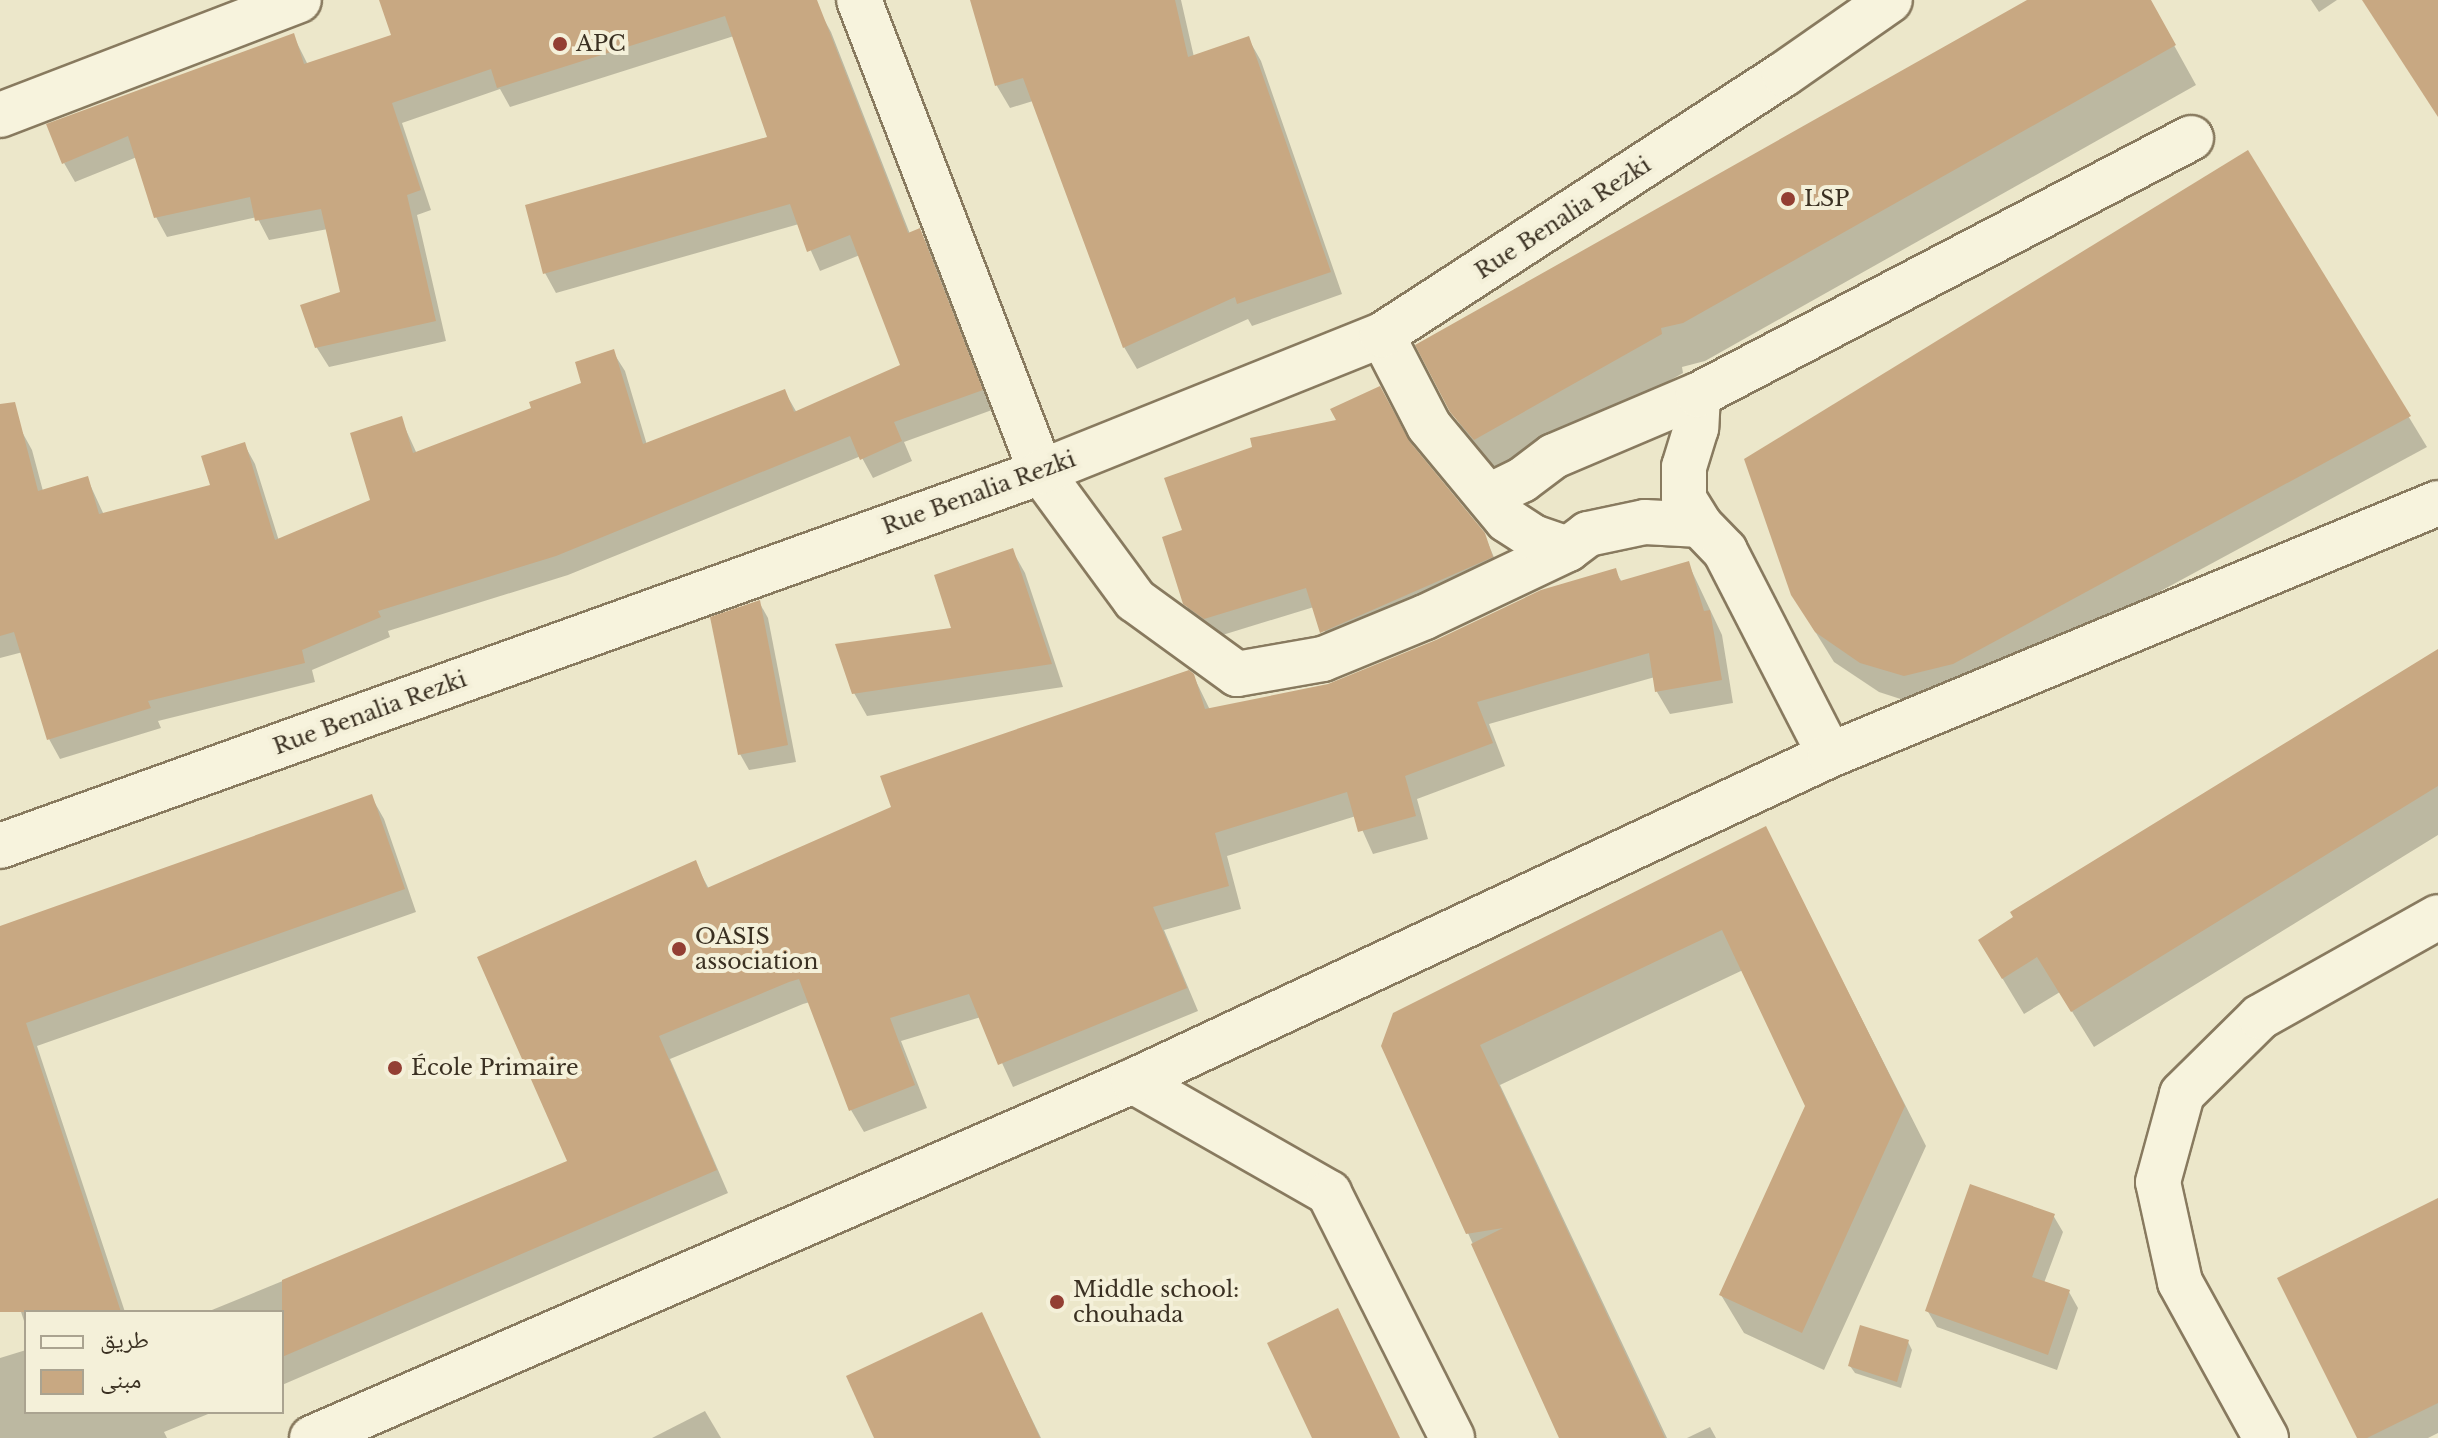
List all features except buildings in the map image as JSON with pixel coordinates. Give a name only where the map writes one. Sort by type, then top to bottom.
[{"type":"street","points":[[0,115],[299,0]]},
{"type":"street","points":[[859,0],[1041,472],[1135,600],[1237,674],[1323,659],[1425,617],[1568,549],[1588,534],[1645,522],[1700,525]]},
{"type":"street","name":"Rue Benalia Rezki","points":[[0,846],[1041,472],[1382,335],[1784,74],[1890,0]]},
{"type":"street","points":[[1489,496],[1522,480],[1554,456],[1698,395],[2191,138]]},
{"type":"street","points":[[1382,335],[1429,426],[1507,520],[1533,537],[1568,549]]},
{"type":"street","points":[[1698,395],[1696,428],[1684,467],[1684,499],[1700,525],[1725,551],[1830,755]]},
{"type":"street","points":[[312,1438],[1133,1081],[1830,755],[2438,503]]},
{"type":"street","points":[[2266,1438],[2180,1282],[2158,1182],[2182,1094],[2260,1017],[2438,917]]},
{"type":"street","points":[[1133,1081],[1329,1193],[1452,1438]]},
{"type":"place","name":"APC","points":[[560,44]]},
{"type":"place","name":"LSP","points":[[1788,199]]},
{"type":"place","name":"OASIS association","points":[[679,949]]},
{"type":"place","name":"École Primaire","points":[[395,1068]]},
{"type":"place","name":"Middle school: chouhada","points":[[1057,1302]]}]
